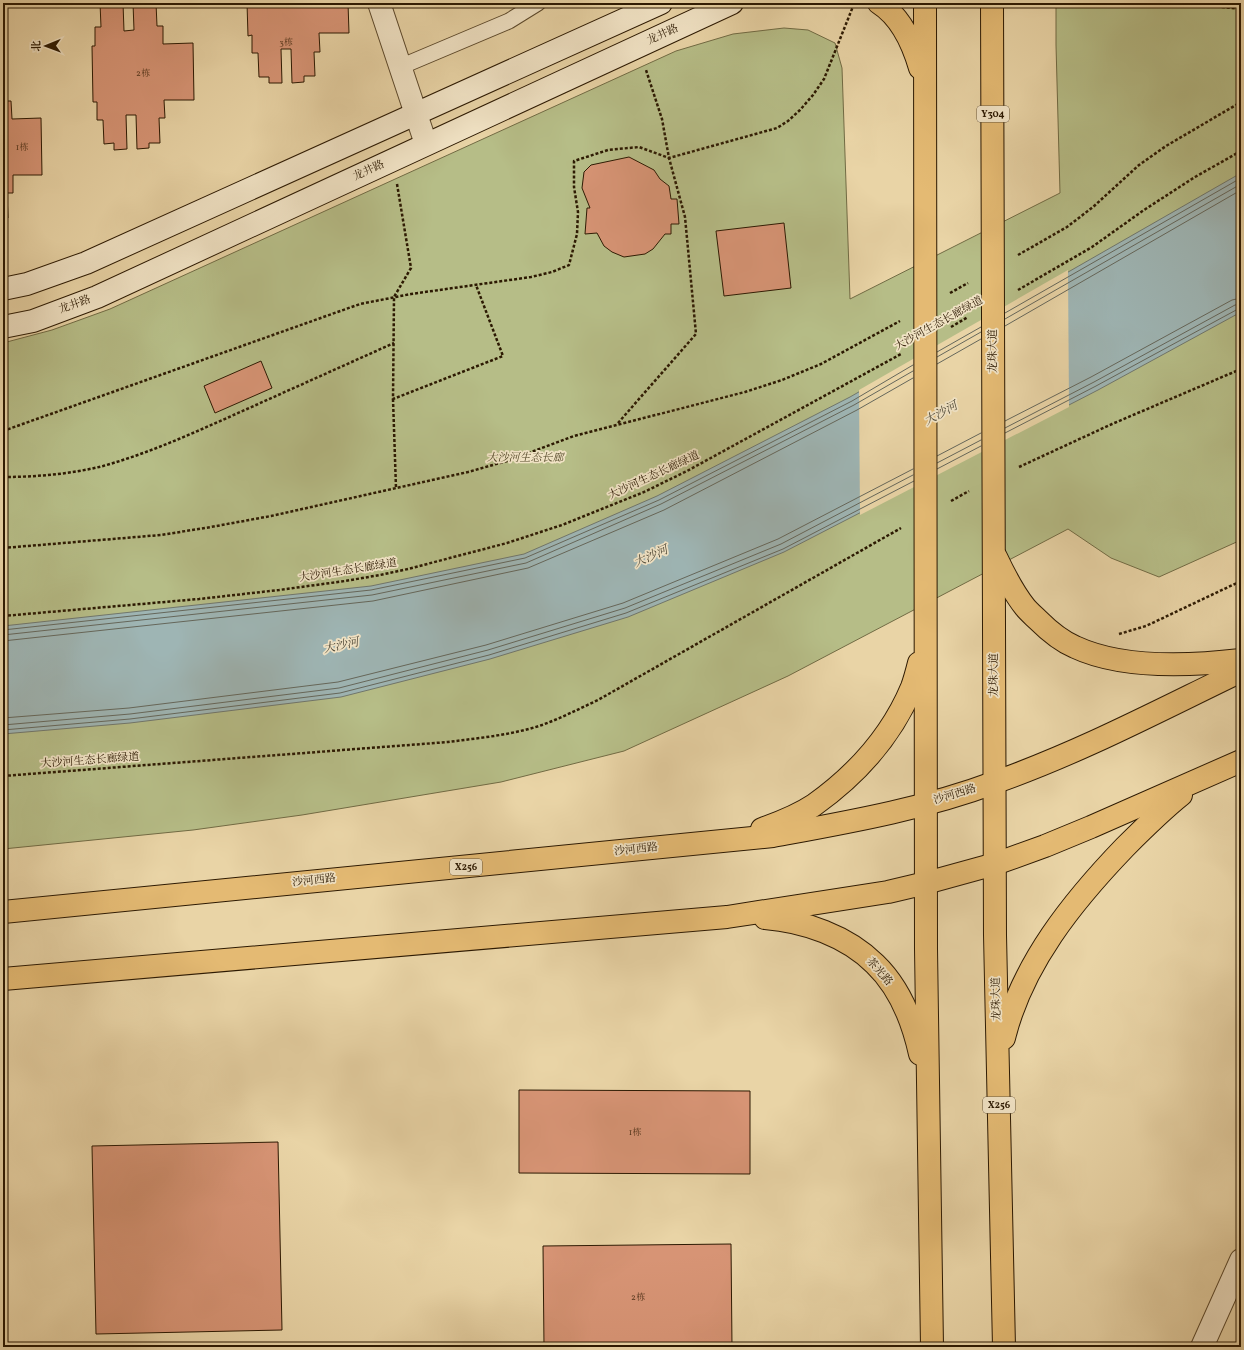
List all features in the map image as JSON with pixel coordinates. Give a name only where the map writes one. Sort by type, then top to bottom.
[{"type":"main road","points":[[879,3],[886,8],[901,25],[915,52],[925,88]]},
{"type":"main road","points":[[925,3],[926,884],[932,1347]]},
{"type":"main road","name":"龙珠大道","points":[[994,9],[993,225],[995,864],[1004,1347]]},
{"type":"main road","points":[[994,552],[1008,581],[1025,608],[1051,632],[1074,647],[1096,655],[1116,659],[1160,664],[1217,663],[1241,660]]},
{"type":"main road","points":[[733,840],[779,823],[813,806],[867,760],[894,723],[912,686],[925,639]]},
{"type":"main road","name":"沙河西路","points":[[3,912],[773,836],[884,815],[926,805],[995,783],[1046,764],[1088,746],[1241,671]]},
{"type":"main road","points":[[3,979],[727,917],[864,896],[926,884],[995,864],[1091,827],[1241,761]]},
{"type":"main road","points":[[998,1063],[1010,1016],[1030,972],[1055,930],[1076,902],[1110,862],[1154,819],[1192,787],[1212,774]]},
{"type":"main road","name":"茶光路","points":[[727,917],[770,918],[807,926],[839,939],[865,955],[876,965],[894,989],[909,1018],[922,1063],[928,1105]]},
{"type":"street","points":[[379,3],[426,144]]},
{"type":"street","points":[[3,290],[27,284],[86,263],[661,3]]},
{"type":"street","name":"龙井路","points":[[3,327],[33,321],[97,297],[732,3]]},
{"type":"street","points":[[1202,1347],[1241,1260]]},
{"type":"lane","points":[[400,68],[509,21],[538,3]]},
{"type":"path","points":[[3,431],[360,304],[476,284],[538,276],[569,265],[577,234],[578,212],[574,187],[574,161],[608,150],[639,146],[669,158],[777,128],[788,121],[800,110],[824,79],[854,3]]},
{"type":"path","points":[[1182,3],[1241,9]]},
{"type":"path","points":[[618,423],[696,334],[685,217],[669,158],[662,118],[638,46]]},
{"type":"path","points":[[1012,258],[1067,227],[1139,165],[1166,146],[1241,102]]},
{"type":"path","points":[[1012,293],[1092,247],[1144,210],[1195,177],[1241,151]]},
{"type":"path","points":[[394,160],[411,268],[394,297],[393,399],[396,488]]},
{"type":"path","points":[[949,294],[970,282]]},
{"type":"path","points":[[393,399],[503,356],[476,284]]},
{"type":"path","name":"大沙河生态长廊绿道","points":[[950,327],[970,316]]},
{"type":"path","points":[[3,548],[161,535],[271,516],[468,472],[506,461],[574,436],[618,423],[745,392],[782,380],[821,364],[900,321]]},
{"type":"path","points":[[3,477],[42,475],[75,471],[101,466],[132,457],[181,438],[394,343]]},
{"type":"path","name":"大沙河生态长廊绿道","points":[[3,616],[199,599],[338,582],[408,569],[507,543],[562,525],[651,488],[687,471],[901,354]]},
{"type":"path","points":[[1015,468],[1105,427],[1241,369]]},
{"type":"path","points":[[949,502],[970,491]]},
{"type":"path","name":"大沙河生态长廊绿道","points":[[3,776],[448,742],[486,737],[540,725],[569,714],[598,700],[901,528]]},
{"type":"path","points":[[1117,634],[1146,626],[1241,581]]},
{"type":"green space","name":"大沙河生态长廊","points":[[1056,3],[1241,3],[1241,540],[1159,577],[1111,558],[1068,529],[788,676],[624,751],[501,782],[302,815],[193,830],[3,849],[3,343],[52,330],[110,309],[676,51],[733,34],[784,28],[808,30],[835,43],[842,68],[850,299],[1060,193]]},
{"type":"water","name":"大沙河","points":[[1241,173],[1241,312],[1098,390],[784,552],[628,617],[490,659],[341,697],[130,723],[3,734],[3,626],[371,586],[524,554],[657,496],[850,397]]},
{"type":"pier","points":[[1068,270],[1069,407],[860,515],[859,390]]},
{"type":"building","points":[[100,3],[123,3],[124,31],[134,30],[133,3],[156,3],[157,26],[163,26],[163,44],[193,43],[194,100],[164,100],[165,118],[159,118],[160,143],[149,143],[149,148],[137,149],[136,115],[126,115],[127,149],[114,150],[114,143],[104,144],[103,120],[97,120],[97,102],[93,102],[92,46],[95,46],[95,27],[101,27]]},
{"type":"building","points":[[247,3],[348,3],[349,33],[319,33],[320,52],[314,52],[315,76],[304,76],[304,82],[292,83],[291,49],[281,49],[282,83],[269,83],[269,77],[259,77],[258,53],[252,53],[252,35],[248,36]]},
{"type":"building","points":[[3,77],[5,77],[5,101],[11,101],[12,119],[41,118],[42,175],[13,175],[13,193],[7,193],[8,218],[3,218]]},
{"type":"building","points":[[629,157],[654,170],[660,179],[669,186],[671,199],[677,199],[679,224],[671,224],[671,234],[665,234],[653,249],[645,254],[624,257],[612,252],[604,246],[597,233],[585,234],[587,208],[590,208],[582,188],[584,172],[591,165]]},
{"type":"building","points":[[784,223],[791,288],[724,296],[716,231]]},
{"type":"building","points":[[261,361],[272,388],[215,413],[204,386]]},
{"type":"building","points":[[519,1090],[750,1091],[750,1174],[519,1173]]},
{"type":"building","points":[[278,1142],[282,1330],[96,1334],[92,1146]]},
{"type":"building","points":[[731,1244],[732,1347],[544,1347],[543,1246]]}]
